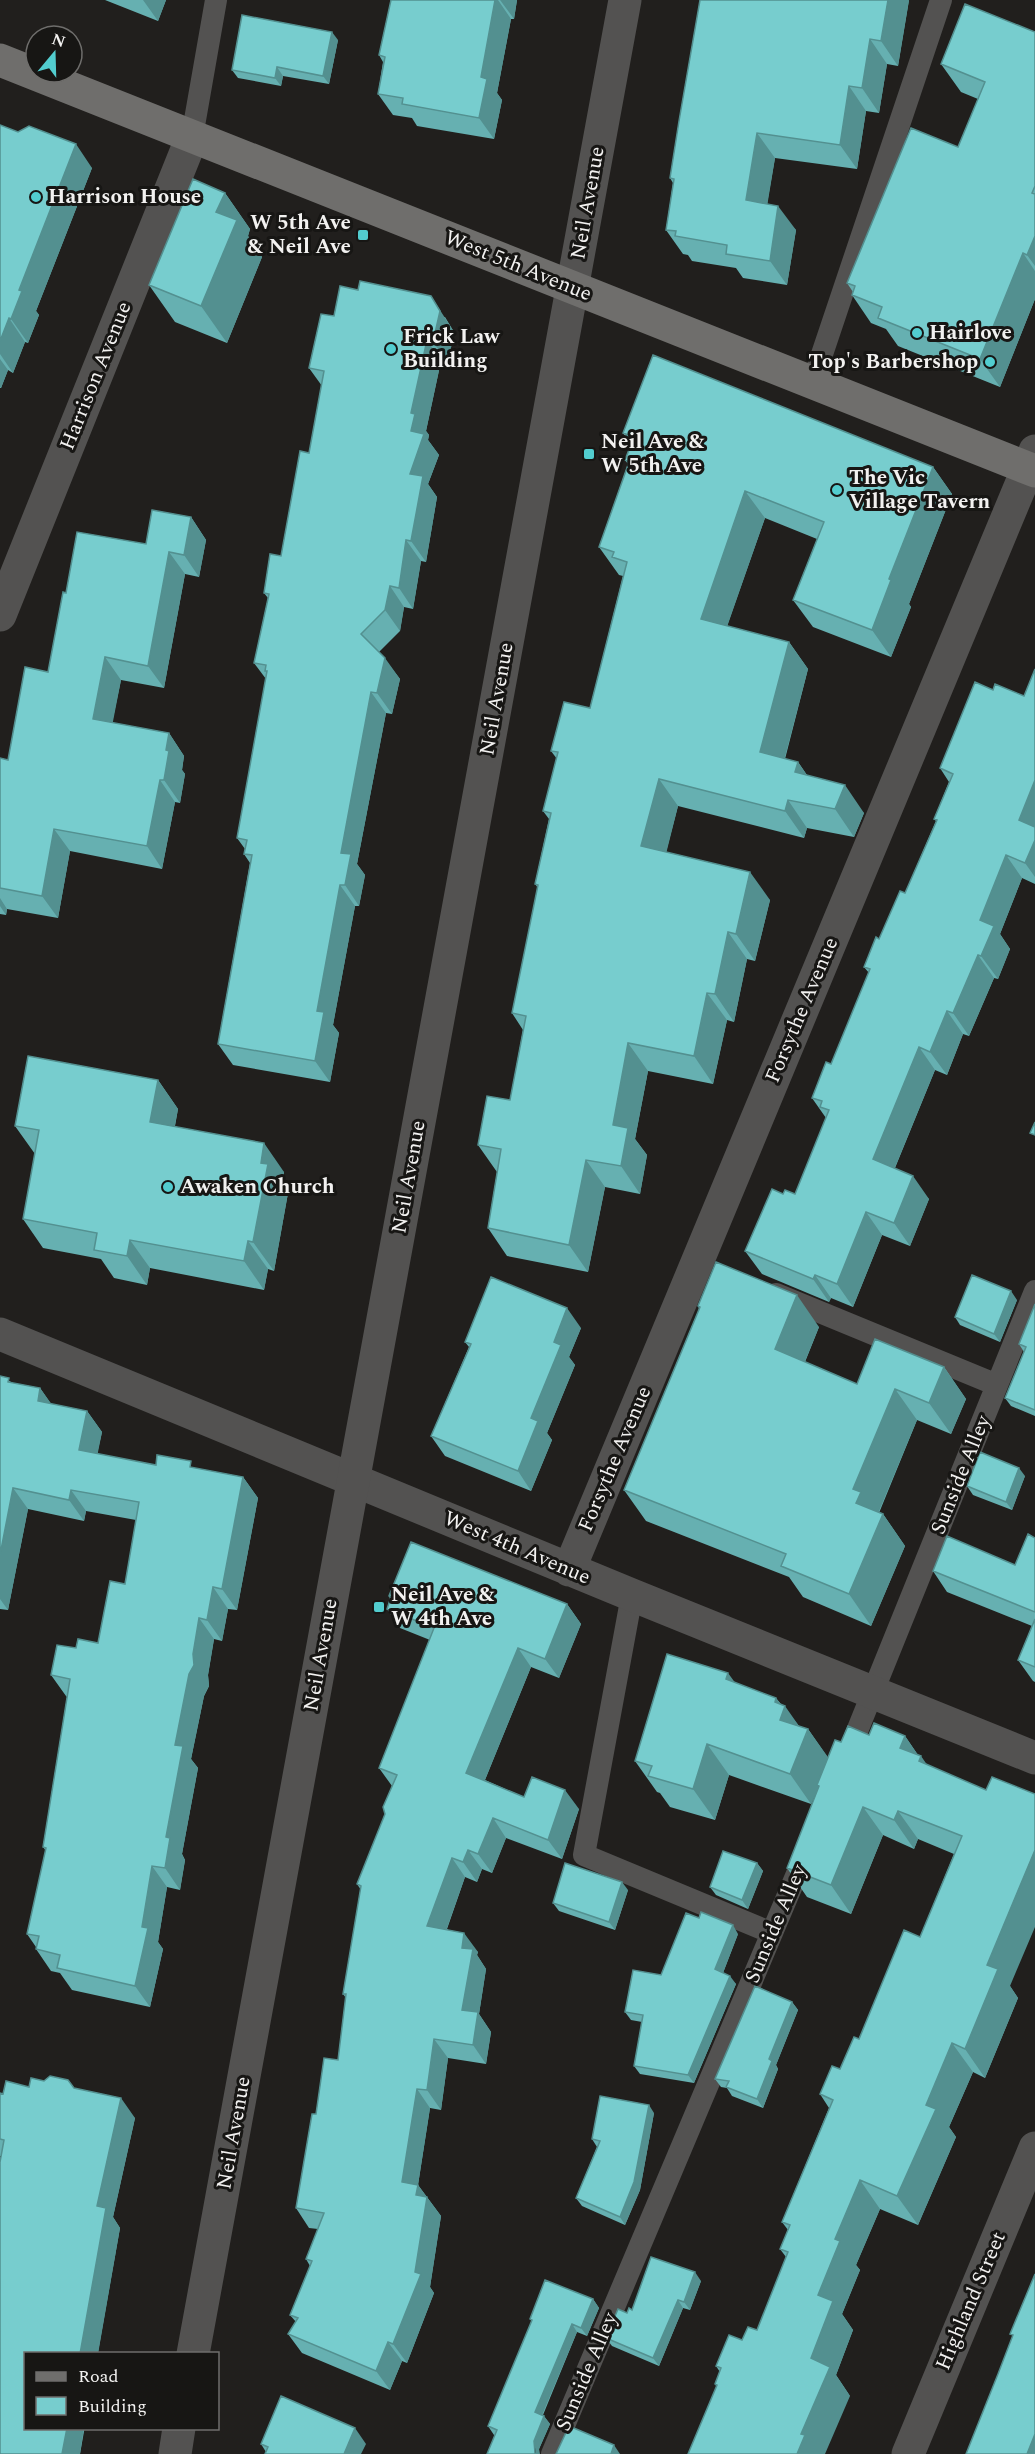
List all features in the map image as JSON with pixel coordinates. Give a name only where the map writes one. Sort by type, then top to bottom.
[{"type":"main road","name":"West 5th Avenue","points":[[0,60],[812,384],[1033,464]]},
{"type":"street","name":"Neil Avenue","points":[[193,2352],[626,0]]},
{"type":"street","name":"Harrison Avenue","points":[[0,615],[192,137]]},
{"type":"street","name":"Forsythe Avenue","points":[[569,1569],[707,1266],[1033,464]]},
{"type":"street","name":"West 4th Avenue","points":[[0,1334],[632,1595],[1035,1758]]},
{"type":"street","name":"Highland Street","points":[[908,2454],[1035,2148]]},
{"type":"street","points":[[175,2454],[179,2430]]},
{"type":"lane","points":[[192,137],[216,0]]},
{"type":"lane","points":[[812,384],[941,0]]},
{"type":"lane","points":[[759,1287],[997,1385]]},
{"type":"lane","name":"Sunside Alley","points":[[839,1773],[1035,1291]]},
{"type":"lane","points":[[632,1595],[584,1855],[772,1933]]},
{"type":"lane","name":"Sunside Alley","points":[[552,2454],[817,1826]]},
{"type":"building","points":[[391,0],[495,0],[481,77],[487,79],[479,118],[402,104],[403,98],[378,94],[385,57],[379,55]]},
{"type":"building","points":[[700,0],[888,0],[881,41],[870,39],[862,88],[849,86],[840,145],[757,133],[746,200],[778,206],[770,261],[726,254],[727,245],[675,236],[676,231],[666,230],[674,179],[670,178]]},
{"type":"building","points":[[965,4],[1035,32],[1035,186],[1032,193],[1035,194],[1035,236],[1027,255],[1023,253],[980,359],[878,318],[882,307],[852,295],[855,286],[847,283],[911,128],[958,147],[985,82],[941,64]]},
{"type":"building","points":[[242,15],[332,32],[323,76],[277,67],[275,78],[232,70]]},
{"type":"building","points":[[0,125],[18,132],[29,126],[76,144],[19,290],[22,291],[0,341]]},
{"type":"building","points":[[193,179],[225,193],[216,212],[237,220],[201,306],[149,285]]},
{"type":"building","points":[[360,281],[431,296],[440,311],[433,342],[427,340],[411,413],[415,414],[411,431],[424,434],[410,474],[423,476],[411,541],[406,540],[399,588],[390,586],[385,610],[361,634],[385,658],[377,693],[371,692],[341,853],[351,854],[345,885],[340,885],[317,1011],[324,1012],[315,1061],[218,1044],[252,855],[244,854],[247,840],[237,838],[267,671],[265,671],[266,665],[254,663],[269,594],[264,593],[270,554],[281,556],[300,451],[309,453],[324,371],[309,368],[321,314],[334,316],[340,286],[358,290]]},
{"type":"building","points":[[653,355],[933,467],[889,579],[891,580],[872,630],[793,600],[824,522],[745,491],[701,619],[789,642],[760,752],[798,762],[795,772],[845,785],[835,809],[788,800],[785,811],[659,779],[641,846],[750,872],[736,934],[728,932],[715,994],[707,993],[694,1056],[628,1043],[613,1125],[628,1128],[621,1166],[586,1160],[569,1245],[488,1228],[501,1149],[478,1145],[487,1096],[510,1100],[526,1016],[512,1013],[538,885],[535,884],[551,813],[543,811],[558,752],[551,751],[564,702],[590,708],[627,562],[612,557],[614,552],[599,547],[629,462],[625,460],[634,437],[623,433]]},
{"type":"building","points":[[152,510],[191,517],[184,555],[169,552],[148,666],[105,657],[93,719],[169,733],[166,750],[169,751],[164,780],[160,780],[147,846],[54,829],[42,896],[0,888],[0,758],[8,760],[25,667],[48,672],[77,532],[146,544]]},
{"type":"building","points":[[1035,669],[1035,780],[1019,820],[1035,827],[1035,840],[1025,863],[1006,855],[980,920],[994,926],[981,956],[978,955],[953,1013],[947,1011],[930,1052],[919,1047],[873,1159],[913,1176],[894,1223],[866,1212],[837,1284],[815,1275],[813,1279],[745,1251],[772,1189],[783,1194],[785,1190],[795,1194],[829,1110],[820,1107],[822,1101],[812,1098],[826,1062],[831,1064],[870,969],[864,967],[876,937],[879,939],[900,891],[905,893],[937,820],[934,819],[953,774],[940,768],[975,682],[993,690],[995,684],[1024,696]]},
{"type":"building","name":"Awaken Church","points":[[28,1056],[158,1080],[150,1122],[264,1143],[261,1163],[268,1164],[253,1242],[248,1241],[244,1261],[130,1240],[127,1256],[94,1250],[97,1233],[23,1219],[39,1130],[15,1126]]},
{"type":"building","points":[[1035,1122],[1035,1135],[1030,1133]]},
{"type":"building","points":[[716,1262],[797,1295],[775,1349],[857,1384],[875,1339],[944,1367],[929,1403],[895,1389],[853,1489],[861,1492],[856,1503],[883,1514],[849,1594],[781,1566],[786,1554],[624,1490],[700,1307],[698,1306]]},
{"type":"building","points":[[972,1275],[1011,1291],[994,1334],[955,1317]]},
{"type":"building","points":[[491,1277],[567,1308],[554,1342],[561,1345],[531,1418],[538,1421],[518,1471],[431,1436],[471,1344],[465,1342]]},
{"type":"building","points":[[1035,1304],[1035,1410],[1005,1398],[1026,1347],[1019,1344]]},
{"type":"building","points":[[0,1376],[9,1378],[8,1382],[40,1388],[38,1401],[87,1411],[79,1450],[156,1465],[157,1455],[191,1461],[190,1467],[243,1477],[222,1589],[213,1587],[207,1620],[199,1618],[193,1654],[194,1665],[189,1674],[175,1745],[183,1746],[166,1837],[170,1838],[165,1868],[152,1866],[142,1927],[148,1928],[135,1986],[57,1968],[60,1955],[36,1949],[39,1936],[27,1934],[46,1848],[43,1847],[70,1679],[51,1675],[57,1645],[76,1648],[78,1639],[98,1643],[110,1581],[125,1584],[139,1502],[71,1490],[69,1500],[13,1488],[0,1555]]},
{"type":"building","points":[[980,1452],[1019,1468],[1006,1502],[967,1486]]},
{"type":"building","points":[[1028,1534],[1035,1538],[1035,1612],[933,1571],[947,1536],[1015,1565]]},
{"type":"building","points":[[411,1542],[567,1604],[545,1659],[518,1648],[466,1773],[524,1797],[532,1777],[565,1790],[548,1840],[493,1818],[478,1854],[468,1850],[463,1862],[452,1858],[427,1926],[464,1933],[462,1948],[473,1949],[462,2010],[478,2012],[473,2045],[434,2039],[427,2090],[417,2089],[402,2182],[418,2185],[416,2195],[427,2197],[415,2272],[421,2274],[393,2344],[388,2342],[376,2371],[288,2334],[298,2318],[290,2315],[312,2261],[306,2259],[324,2213],[296,2208],[312,2114],[316,2114],[324,2058],[338,2060],[346,1994],[343,1994],[361,1886],[357,1884],[385,1814],[383,1807],[397,1775],[379,1768],[434,1628],[387,1609],[391,1597],[389,1596]]},
{"type":"building","points":[[1035,1619],[1035,1667],[1018,1660]]},
{"type":"building","points":[[667,1654],[728,1673],[726,1679],[776,1698],[775,1702],[785,1706],[780,1720],[808,1729],[790,1774],[707,1744],[693,1789],[648,1776],[652,1766],[635,1761]]},
{"type":"building","points":[[874,1723],[905,1736],[900,1748],[921,1756],[919,1761],[986,1790],[992,1777],[1035,1794],[1035,1850],[987,1965],[998,1969],[965,2049],[952,2043],[926,2105],[936,2109],[897,2196],[860,2180],[835,2239],[840,2241],[818,2295],[833,2301],[811,2358],[830,2367],[801,2434],[805,2435],[797,2454],[688,2454],[717,2385],[715,2384],[721,2368],[716,2366],[729,2335],[742,2340],[748,2327],[757,2330],[788,2252],[780,2249],[790,2225],[782,2222],[833,2100],[820,2094],[832,2066],[840,2069],[854,2037],[859,2039],[904,1930],[920,1937],[962,1836],[898,1811],[894,1820],[863,1807],[831,1885],[787,1868],[835,1740],[841,1742],[848,1726],[869,1735]]},
{"type":"building","points":[[723,1851],[757,1863],[742,1900],[710,1887]]},
{"type":"building","points":[[565,1863],[622,1882],[609,1922],[553,1903]]},
{"type":"building","points":[[701,1912],[733,1925],[715,1969],[730,1976],[688,2075],[634,2066],[643,2015],[625,2012],[633,1970],[661,1975],[686,1913],[699,1918]]},
{"type":"building","points":[[755,1986],[792,2002],[769,2059],[772,2061],[757,2099],[726,2087],[729,2081],[715,2079]]},
{"type":"building","points":[[50,2076],[68,2080],[74,2088],[121,2098],[97,2206],[106,2208],[80,2352],[24,2352],[24,2430],[67,2430],[62,2454],[0,2454],[0,2162],[4,2140],[0,2139],[0,2093],[3,2094],[6,2081],[29,2087],[31,2078],[44,2081]]},
{"type":"building","points":[[600,2096],[649,2105],[634,2182],[620,2217],[576,2198],[600,2141],[592,2139]]},
{"type":"building","points":[[651,2257],[695,2272],[684,2302],[678,2300],[653,2358],[606,2338],[618,2309],[627,2313],[629,2308],[632,2310]]},
{"type":"building","points":[[1035,2274],[1035,2434],[1027,2454],[966,2454],[1013,2335],[1010,2334]]},
{"type":"building","points":[[545,2280],[593,2299],[581,2328],[572,2324],[535,2412],[544,2416],[534,2441],[536,2454],[487,2454],[497,2430],[488,2426],[532,2320],[530,2319]]},
{"type":"building","points":[[281,2396],[355,2428],[344,2454],[265,2454],[268,2447],[261,2444]]},
{"type":"building","points":[[569,2426],[614,2445],[611,2454],[556,2454]]},
{"type":"place","name":"Harrison House","points":[[36,197]]},
{"type":"place","name":"W 5th Ave & Neil Ave","points":[[363,235]]},
{"type":"place","name":"Hairlove","points":[[917,333]]},
{"type":"place","name":"Frick Law Building","points":[[391,349]]},
{"type":"place","name":"Top's Barbershop","points":[[990,362]]},
{"type":"place","name":"Neil Ave & W 5th Ave","points":[[589,454]]},
{"type":"place","name":"The Vic Village Tavern","points":[[837,490]]},
{"type":"place","name":"Awaken Church","points":[[168,1187]]},
{"type":"place","name":"Neil Ave & W 4th Ave","points":[[379,1607]]}]
